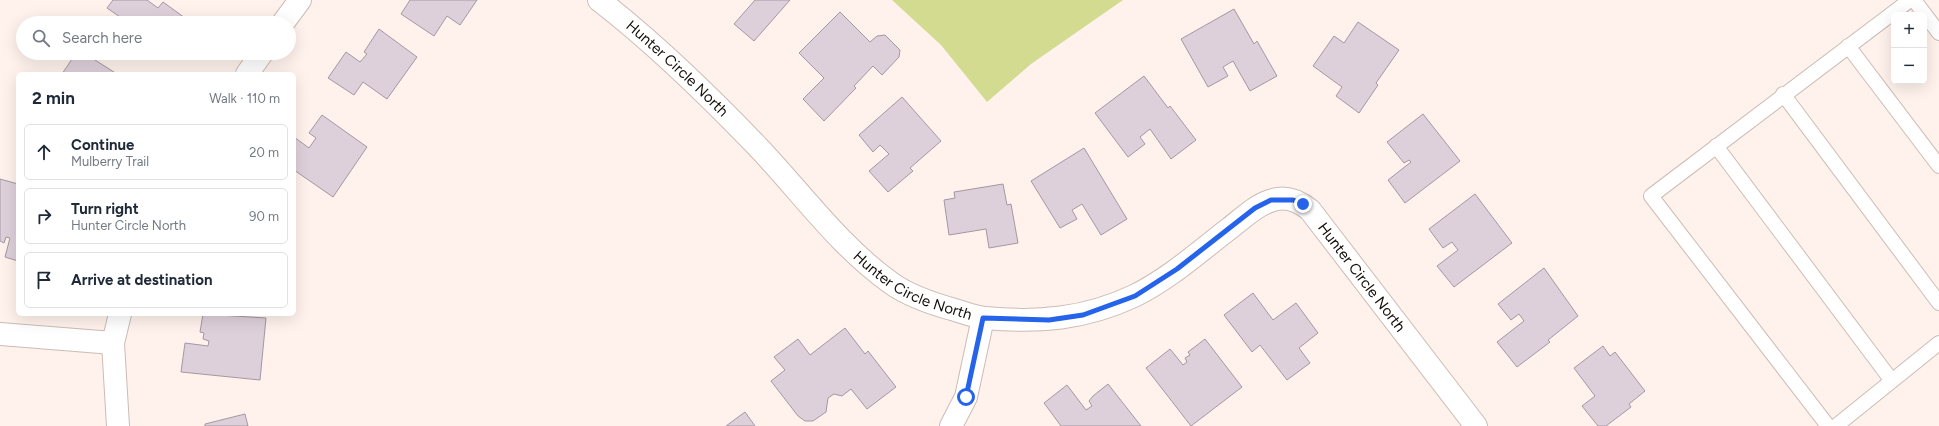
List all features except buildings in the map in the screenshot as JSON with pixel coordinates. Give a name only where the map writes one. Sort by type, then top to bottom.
[{"type":"street","points":[[288,16],[300,0]]},
{"type":"street","name":"Hunter Circle North","points":[[599,0],[656,48],[708,96],[792,182],[842,243],[892,284],[932,304],[983,318],[1049,320],[1083,315],[1135,296],[1177,269],[1255,208],[1271,200],[1293,200],[1303,204],[1310,210],[1476,426]]},
{"type":"street","points":[[248,72],[257,60]]},
{"type":"street","points":[[118,426],[113,343],[120,316]]},
{"type":"street","points":[[951,426],[966,397],[983,318]]},
{"type":"street","points":[[0,334],[113,343]]},
{"type":"lane","points":[[1828,426],[1651,196],[1910,0]]},
{"type":"lane","points":[[1914,0],[1939,33]]},
{"type":"lane","points":[[1848,46],[1939,166]]},
{"type":"lane","points":[[1784,94],[1939,303]]},
{"type":"lane","points":[[1716,146],[1892,381]]},
{"type":"lane","points":[[1836,426],[1939,343]]},
{"type":"green space","points":[[892,0],[1123,0],[1031,64],[987,102],[941,45]]},
{"type":"route","points":[[966,397],[983,318],[1049,320],[1083,315],[1135,296],[1177,269],[1255,208],[1271,200],[1285,199],[1303,204]]}]
